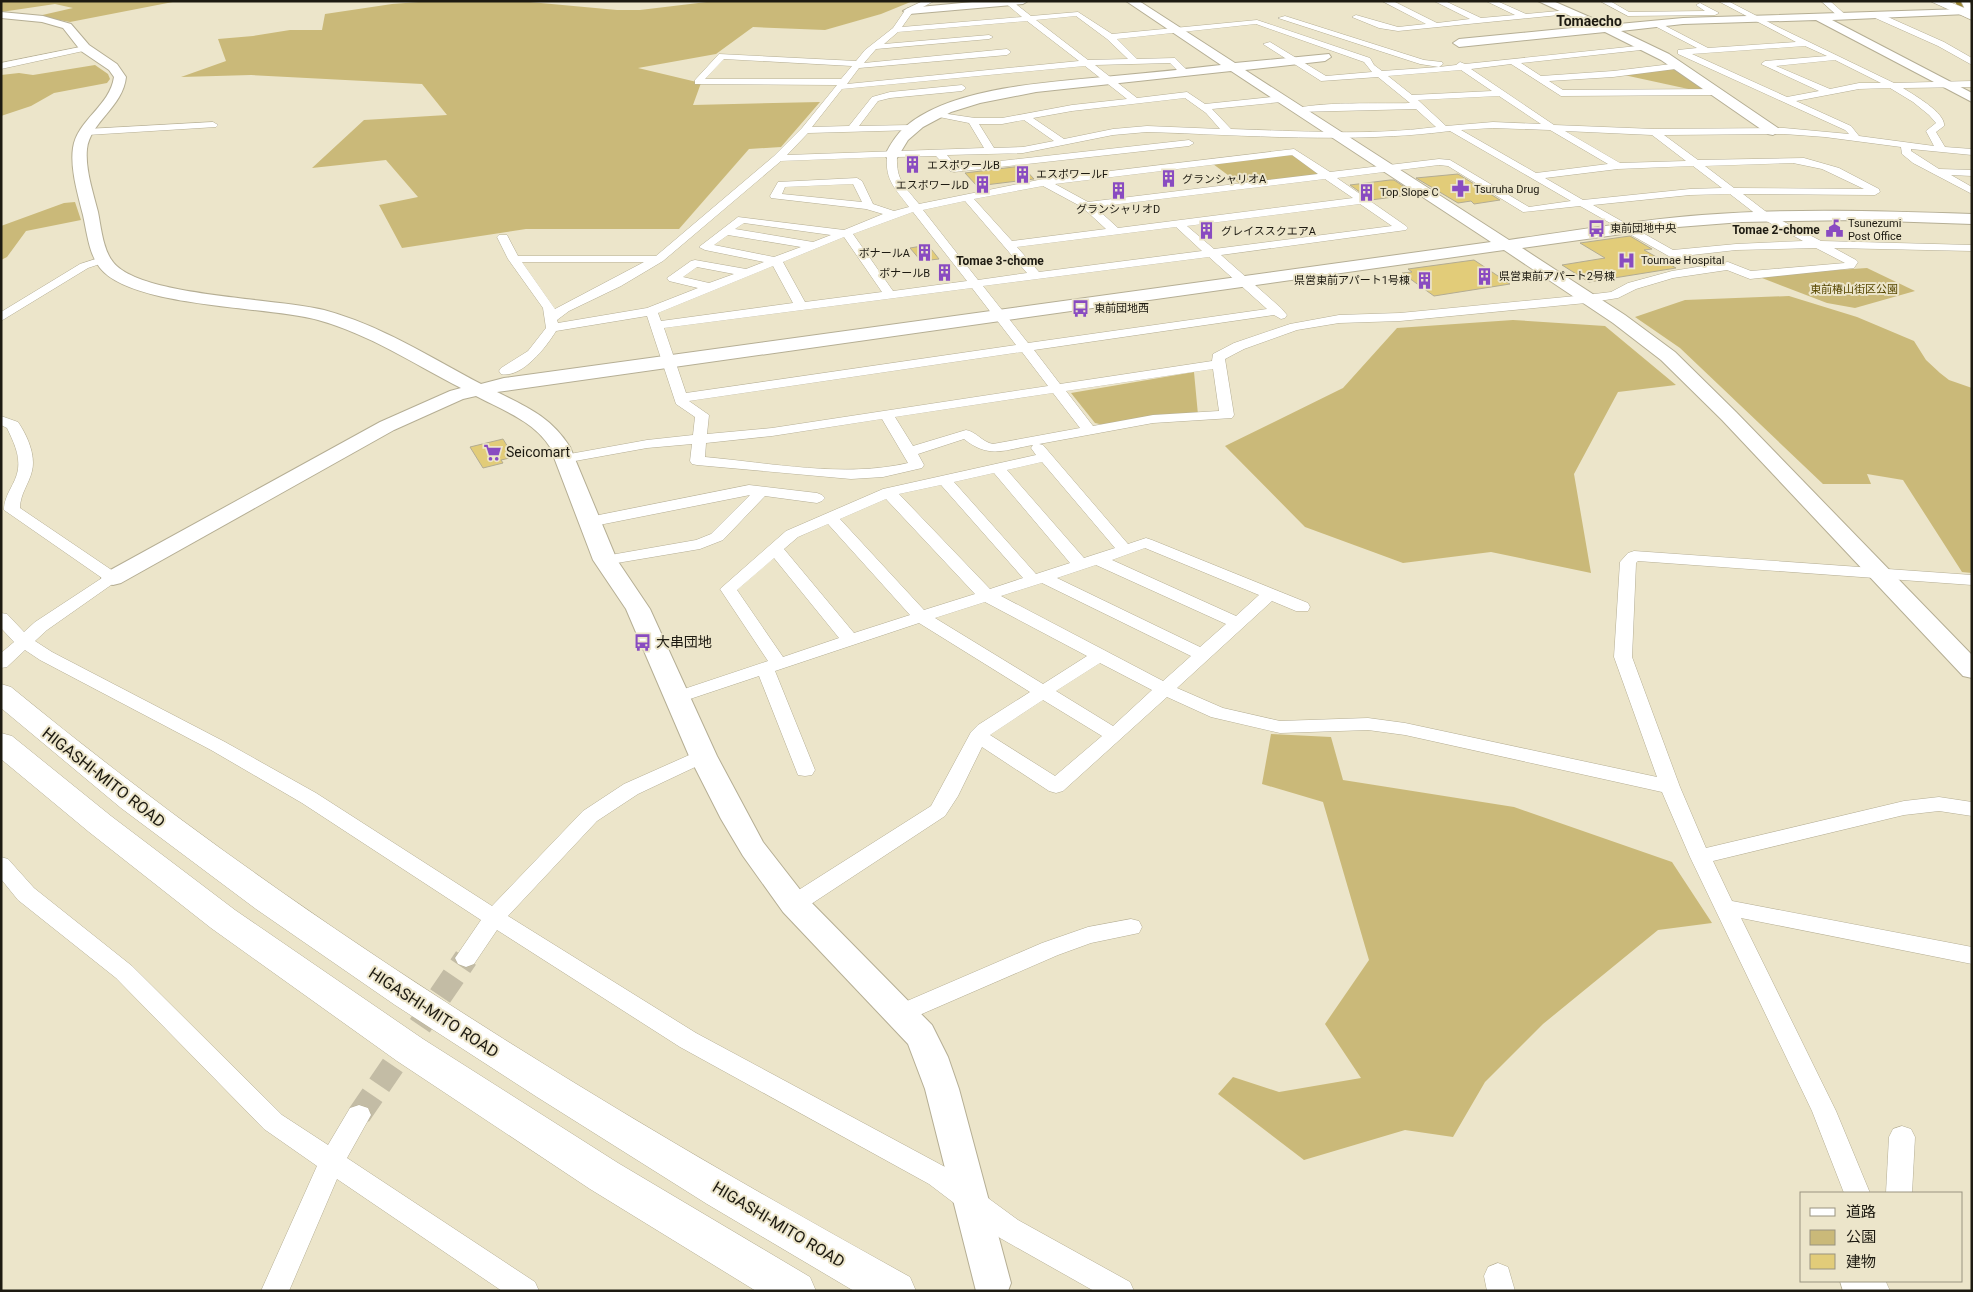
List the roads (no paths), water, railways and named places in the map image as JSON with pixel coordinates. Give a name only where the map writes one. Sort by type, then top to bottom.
[{"type":"highway","points":[[1936,1],[1969,12]]},
{"type":"highway","name":"HIGASHI-MITO ROAD","points":[[1,693],[128,798],[258,895],[444,1020],[641,1143],[894,1291]]},
{"type":"highway","points":[[1,743],[100,824],[223,918],[410,1050],[604,1176],[795,1291]]},
{"type":"street","points":[[506,371],[528,359],[540,348],[552,323],[564,308],[617,283],[659,258],[778,158],[806,130],[868,52],[896,30],[909,11],[930,1]]},
{"type":"street","points":[[909,11],[1023,1]]},
{"type":"street","points":[[1131,1],[1646,338],[1682,369],[1972,670]]},
{"type":"street","points":[[1386,1],[1435,25]]},
{"type":"street","points":[[1438,1],[1480,21]]},
{"type":"street","points":[[1490,1],[1524,16]]},
{"type":"street","points":[[1543,1],[1647,47],[1680,66],[1779,135],[1786,156],[1793,160]]},
{"type":"street","points":[[1604,1],[1628,14],[1715,14],[1700,5]]},
{"type":"street","points":[[1825,1],[1843,16]]},
{"type":"street","points":[[1008,2],[1135,101]]},
{"type":"street","points":[[1675,6],[1724,3],[1918,101],[1939,119],[1941,124],[1931,131],[1941,150]]},
{"type":"street","points":[[1794,5],[1972,98]]},
{"type":"street","points":[[1356,17],[1382,26],[1398,29],[1569,12]]},
{"type":"street","points":[[1459,43],[1653,23],[1969,12]]},
{"type":"street","points":[[896,30],[1078,14],[1110,37],[1135,61]]},
{"type":"street","points":[[1,15],[62,23],[72,29],[85,48],[117,71],[120,83],[117,92],[87,132],[80,145],[79,155],[102,260],[112,270],[121,276],[148,287],[296,310],[348,322],[373,333],[536,420],[556,441],[605,560],[638,609],[704,756],[744,834],[794,904],[920,1035],[931,1057],[957,1143],[992,1283]]},
{"type":"street","points":[[1876,15],[1940,44],[1972,62]]},
{"type":"street","points":[[1191,18],[1207,28]]},
{"type":"street","points":[[1282,18],[1423,62],[1464,67]]},
{"type":"street","points":[[1110,37],[1257,22],[1367,60],[1371,67],[1380,75],[1447,128],[1699,270]]},
{"type":"street","points":[[973,23],[1016,60]]},
{"type":"street","points":[[1653,23],[1707,50]]},
{"type":"street","points":[[1364,30],[1382,26]]},
{"type":"street","points":[[1355,32],[1309,40],[1267,44],[1324,79],[1464,67],[1647,47]]},
{"type":"street","points":[[876,47],[989,37]]},
{"type":"street","points":[[1805,44],[1681,52],[1848,128],[1857,138]]},
{"type":"street","points":[[1,66],[85,48]]},
{"type":"street","points":[[1016,60],[947,76],[842,85],[698,82],[722,56],[857,65],[1016,60],[1087,63],[1172,60],[1184,72]]},
{"type":"street","points":[[1089,430],[894,180],[891,171],[892,156],[897,145],[912,128],[937,114],[988,97],[1038,88],[1325,57]]},
{"type":"street","points":[[1829,92],[1765,64],[1835,58]]},
{"type":"street","points":[[1451,61],[1464,67],[1551,127],[1618,166]]},
{"type":"street","points":[[1513,62],[1561,92],[1716,92]]},
{"type":"street","points":[[1540,79],[1613,74],[1680,66]]},
{"type":"street","points":[[1613,74],[1685,92]]},
{"type":"street","points":[[947,76],[962,88],[988,97]]},
{"type":"street","points":[[1786,100],[1859,86],[1949,86],[1972,84]]},
{"type":"street","points":[[853,128],[876,99],[890,95],[962,88]]},
{"type":"street","points":[[1410,98],[1500,93]]},
{"type":"street","points":[[937,114],[975,121],[1002,121],[1027,118],[1072,108],[1187,96],[1204,107],[1228,131]]},
{"type":"street","points":[[1204,107],[1281,99]]},
{"type":"street","points":[[1300,110],[1332,107],[1419,106]]},
{"type":"street","points":[[1027,118],[1063,143]]},
{"type":"street","points":[[975,121],[974,123],[991,152]]},
{"type":"street","points":[[87,132],[213,125]]},
{"type":"street","points":[[778,158],[892,156],[1036,149],[1113,132],[1172,129],[1339,136],[1405,134],[1447,128],[1493,125],[1654,132],[1773,131],[1825,134],[1941,150],[1972,152]]},
{"type":"street","points":[[806,130],[912,128]]},
{"type":"street","points":[[1172,129],[1213,161]]},
{"type":"street","points":[[910,452],[966,434],[981,446],[993,448],[1153,419],[1228,415],[1218,357],[1238,346],[1294,327],[1339,319],[1400,317],[1586,299],[1614,295],[1646,281],[1728,266],[1750,275],[1850,266],[1852,262],[1765,216],[1654,132]]},
{"type":"street","points":[[940,154],[954,169],[1189,143]]},
{"type":"street","points":[[1906,145],[1906,152],[1972,191]]},
{"type":"street","points":[[552,323],[626,317],[651,311],[813,245],[893,214],[916,208],[1043,182],[1213,161],[1294,152],[1402,228],[656,326]]},
{"type":"street","points":[[1086,205],[1438,162],[1450,163],[1527,210],[1648,196],[1732,191],[1876,192],[1861,182],[1837,171],[1793,160],[1618,166],[1535,176]]},
{"type":"street","points":[[1937,172],[1972,173]]},
{"type":"street","points":[[867,206],[868,204],[857,181],[782,184],[776,196],[867,206],[893,214]]},
{"type":"street","points":[[1043,182],[1086,205],[1116,232]]},
{"type":"street","points":[[967,197],[1036,276]]},
{"type":"street","points":[[1009,245],[1363,200]]},
{"type":"street","points":[[1,663],[41,626],[113,578],[387,426],[428,406],[457,395],[479,390],[530,380],[668,360],[1689,220],[1765,216],[1844,215],[1972,219]]},
{"type":"street","points":[[801,306],[778,264],[772,261],[705,247],[742,219],[844,233],[848,235],[890,295]]},
{"type":"street","points":[[1180,224],[1294,327]]},
{"type":"street","points":[[725,231],[813,245]]},
{"type":"street","points":[[503,237],[514,259],[549,308],[552,323]]},
{"type":"street","points":[[1671,254],[1736,247],[1815,244],[1972,248]]},
{"type":"street","points":[[514,259],[659,258]]},
{"type":"street","points":[[1,316],[84,266],[102,260]]},
{"type":"street","points":[[710,287],[673,278],[695,263],[745,272]]},
{"type":"street","points":[[651,311],[683,404],[702,415],[697,461],[851,476],[875,474],[917,465],[886,415]]},
{"type":"street","points":[[681,398],[1277,311]]},
{"type":"street","points":[[564,459],[647,444],[772,432],[1218,364]]},
{"type":"street","points":[[1,420],[13,425],[24,449],[25,470],[12,500],[12,510],[113,578]]},
{"type":"street","points":[[1033,441],[1125,550]]},
{"type":"street","points":[[805,770],[772,666],[728,589],[792,534],[888,492],[1045,457]]},
{"type":"street","points":[[998,468],[1089,562],[1238,623]]},
{"type":"street","points":[[944,479],[1038,579],[1202,655]]},
{"type":"street","points":[[589,522],[749,490],[817,498]]},
{"type":"street","points":[[605,560],[700,544],[717,537],[762,491]]},
{"type":"street","points":[[888,492],[987,596],[1164,689],[1218,714],[1280,727],[1368,724],[1405,729],[1670,787]]},
{"type":"street","points":[[830,517],[921,617],[1114,735]]},
{"type":"street","points":[[678,697],[1146,543],[1302,607]]},
{"type":"street","points":[[775,548],[850,640]]},
{"type":"street","points":[[1858,1192],[1824,1111],[1700,857],[1670,787],[1623,657],[1628,562],[1634,556],[1972,580]]},
{"type":"street","points":[[978,736],[1056,786],[1270,594]]},
{"type":"street","points":[[1,618],[24,641],[46,656],[218,746],[309,798],[494,918],[688,1040],[938,1176],[1009,1229],[1120,1291]]},
{"type":"street","points":[[794,904],[938,811],[948,796],[978,736],[985,728],[1100,655]]},
{"type":"street","points":[[466,958],[494,918],[590,816],[631,789],[704,756]]},
{"type":"street","points":[[1700,857],[1904,808],[1939,804],[1972,809]]},
{"type":"street","points":[[1,864],[26,894],[124,972],[273,1122],[524,1291]]},
{"type":"street","points":[[1724,907],[1972,956]]},
{"type":"street","points":[[900,1014],[1050,949],[1088,935],[1131,926]]},
{"type":"street","points":[[275,1291],[332,1161],[360,1115]]},
{"type":"street","points":[[1899,1192],[1902,1137]]},
{"type":"waterway","points":[[1959,1],[1962,8]]},
{"type":"tunnel","points":[[359,1115],[466,958]]},
{"type":"place","name":"エスポワールB","points":[[913,165]]},
{"type":"place","name":"エスポワールF","points":[[1022,174]]},
{"type":"place","name":"グランシャリオA","points":[[1168,179]]},
{"type":"place","name":"エスポワールD","points":[[983,185]]},
{"type":"place","name":"Tsuruha Drug","points":[[1460,189]]},
{"type":"place","name":"グランシャリオD","points":[[1118,191]]},
{"type":"place","name":"Top Slope C","points":[[1366,192]]},
{"type":"place","name":"東前団地中央","points":[[1596,228]]},
{"type":"place","name":"Tsunezumi Post Office","points":[[1834,229]]},
{"type":"place","name":"グレイススクエアA","points":[[1207,231]]},
{"type":"place","name":"ボナールA","points":[[924,253]]},
{"type":"place","name":"Toumae Hospital","points":[[1627,260]]},
{"type":"place","name":"ボナールB","points":[[944,273]]},
{"type":"place","name":"県営東前アパート2号棟","points":[[1485,276]]},
{"type":"place","name":"県営東前アパート1号棟","points":[[1424,280]]},
{"type":"place","name":"東前団地西","points":[[1080,308]]},
{"type":"place","name":"Seicomart","points":[[492,452]]},
{"type":"place","name":"大串団地","points":[[642,642]]},
{"type":"district","name":"Tomaecho","points":[[1589,21]]},
{"type":"district","name":"Tomae 2-chome","points":[[1776,230]]},
{"type":"district","name":"Tomae 3-chome","points":[[1000,261]]},
{"type":"park label","name":"東前椿山街区公園","points":[[1854,289]]}]
